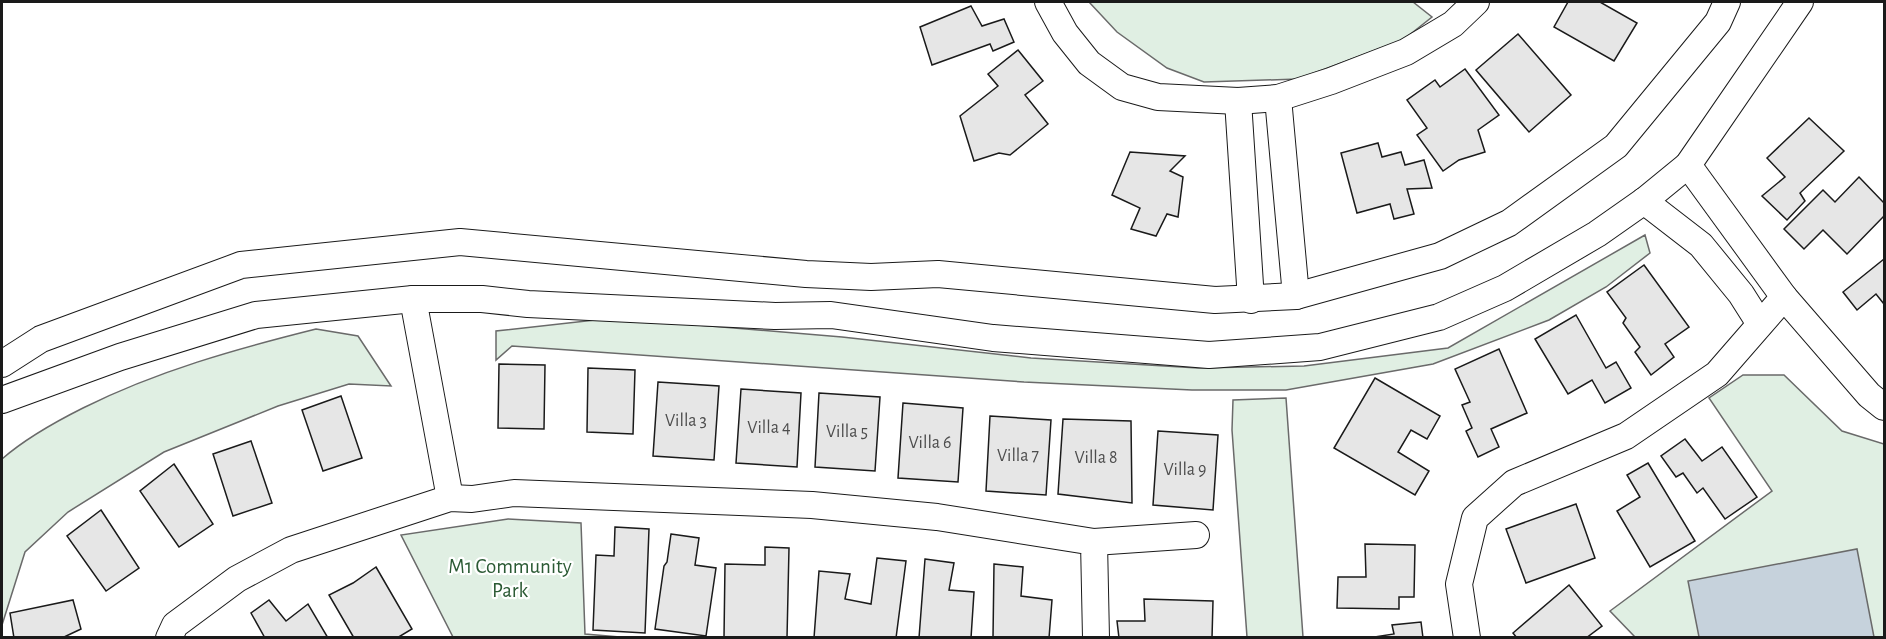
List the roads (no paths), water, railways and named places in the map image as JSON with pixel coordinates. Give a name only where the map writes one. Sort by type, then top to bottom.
[{"type":"street","points":[[1048,2],[1065,33],[1089,63],[1122,87],[1158,97],[1238,101],[1278,98],[1331,81],[1406,52],[1453,24],[1476,2]]},
{"type":"street","points":[[2,364],[41,339],[241,265],[460,242],[806,274],[871,277],[938,274],[1215,300],[1296,296],[1440,256],[1509,223],[1617,146],[1718,22],[1727,2]]},
{"type":"street","points":[[2,400],[120,357],[256,315],[413,299],[483,299],[528,304],[775,316],[848,316],[993,338],[1209,355],[1320,347],[1439,317],[1505,288],[1597,234],[1644,201],[1688,165],[1800,2]]},
{"type":"street","points":[[1278,98],[1296,296]]},
{"type":"street","points":[[1238,101],[1251,300]]},
{"type":"street","points":[[1688,165],[1784,297],[1869,395],[1884,407]]},
{"type":"street","points":[[1644,201],[1701,245],[1741,294],[1760,324]]},
{"type":"street","points":[[806,274],[806,315]]},
{"type":"street","points":[[1467,638],[1459,584],[1475,518],[1514,483],[1626,436],[1717,374],[1784,297]]},
{"type":"street","points":[[413,299],[450,498]]},
{"type":"street","points":[[169,638],[175,625],[237,579],[291,550],[450,498],[472,499],[514,493],[812,505],[937,517],[1094,542],[1196,535]]},
{"type":"street","points":[[1094,542],[1096,638]]},
{"type":"park label","name":"M1 Community Park","points":[[510,578]]}]
